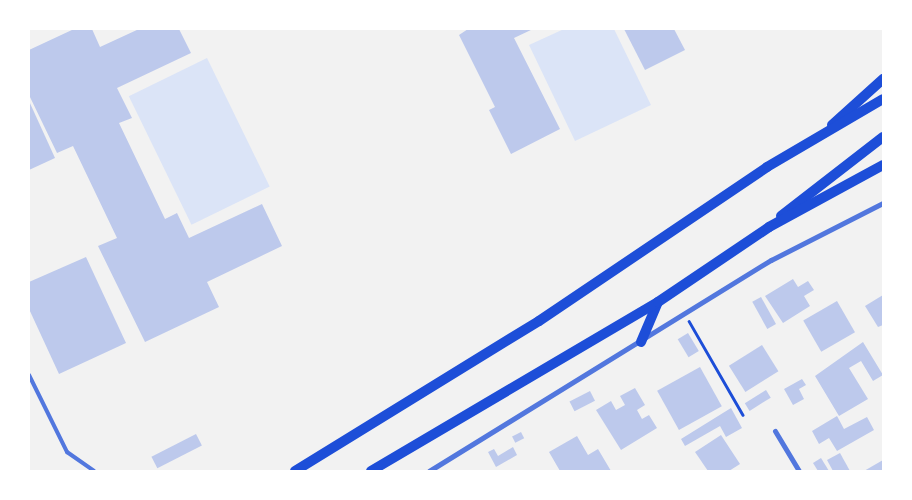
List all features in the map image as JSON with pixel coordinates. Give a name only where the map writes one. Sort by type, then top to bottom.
[{"type":"main road","points":[[825,132],[883,79]]},
{"type":"main road","points":[[295,471],[540,321],[705,207],[825,132],[883,99]]},
{"type":"main road","points":[[371,471],[658,302],[769,227],[883,137]]},
{"type":"main road","points":[[769,227],[883,165]]},
{"type":"main road","points":[[641,342],[658,302]]},
{"type":"street","points":[[429,471],[686,315],[771,260],[883,204]]},
{"type":"street","points":[[775,431],[799,471]]},
{"type":"lane","points":[[29,375],[67,452],[94,471]]},
{"type":"path","points":[[686,315],[743,415]]},
{"type":"shaded area","points":[[564,29],[614,29],[651,105],[575,141],[529,45]]},
{"type":"shaded area","points":[[207,58],[270,187],[191,225],[129,96]]},
{"type":"building","points":[[74,29],[92,29],[100,47],[139,29],[179,29],[191,53],[117,88],[132,118],[119,123],[165,219],[177,213],[189,238],[262,204],[282,246],[207,282],[219,307],[145,342],[98,246],[117,238],[73,146],[57,153],[29,95],[29,50]]},
{"type":"building","points":[[468,29],[533,29],[514,38],[560,129],[511,154],[489,110],[495,107],[459,35]]},
{"type":"building","points":[[624,29],[674,29],[685,50],[645,70]]},
{"type":"building","points":[[29,101],[55,158],[29,170]]},
{"type":"building","points":[[86,257],[126,343],[59,374],[29,309],[29,282]]},
{"type":"building","points":[[793,279],[798,287],[808,281],[814,290],[804,296],[810,306],[783,323],[765,296]]},
{"type":"building","points":[[883,295],[883,325],[878,327],[865,306]]},
{"type":"building","points":[[761,297],[776,324],[767,329],[752,302]]},
{"type":"building","points":[[837,301],[855,332],[821,352],[803,320]]},
{"type":"building","points":[[688,333],[699,351],[689,357],[678,339]]},
{"type":"building","points":[[863,342],[883,375],[873,381],[861,361],[849,368],[868,399],[839,416],[815,376]]},
{"type":"building","points":[[762,345],[778,371],[745,392],[729,366]]},
{"type":"building","points":[[700,367],[722,406],[679,430],[657,391]]},
{"type":"building","points":[[802,379],[806,385],[799,389],[804,399],[793,405],[784,389]]},
{"type":"building","points":[[635,388],[645,405],[637,410],[642,419],[649,415],[657,428],[621,450],[596,410],[611,401],[616,410],[625,405],[620,396]]},
{"type":"building","points":[[766,390],[771,398],[750,411],[745,403]]},
{"type":"building","points":[[590,391],[595,401],[575,411],[570,401]]},
{"type":"building","points":[[731,408],[742,428],[726,437],[720,426],[685,446],[681,439]]},
{"type":"building","points":[[837,416],[844,429],[867,417],[874,430],[837,451],[829,438],[819,444],[812,431]]},
{"type":"building","points":[[521,432],[524,438],[515,443],[512,437]]},
{"type":"building","points":[[196,434],[202,446],[157,468],[151,457]]},
{"type":"building","points":[[721,435],[740,464],[729,471],[708,471],[695,452]]},
{"type":"building","points":[[577,436],[588,455],[598,449],[611,471],[560,471],[549,452]]},
{"type":"building","points":[[513,447],[517,455],[496,467],[488,452],[494,449],[498,456]]},
{"type":"building","points":[[840,453],[850,471],[833,471],[827,460]]},
{"type":"building","points":[[821,458],[829,471],[818,471],[813,463]]},
{"type":"building","points":[[883,460],[883,471],[864,471]]}]
